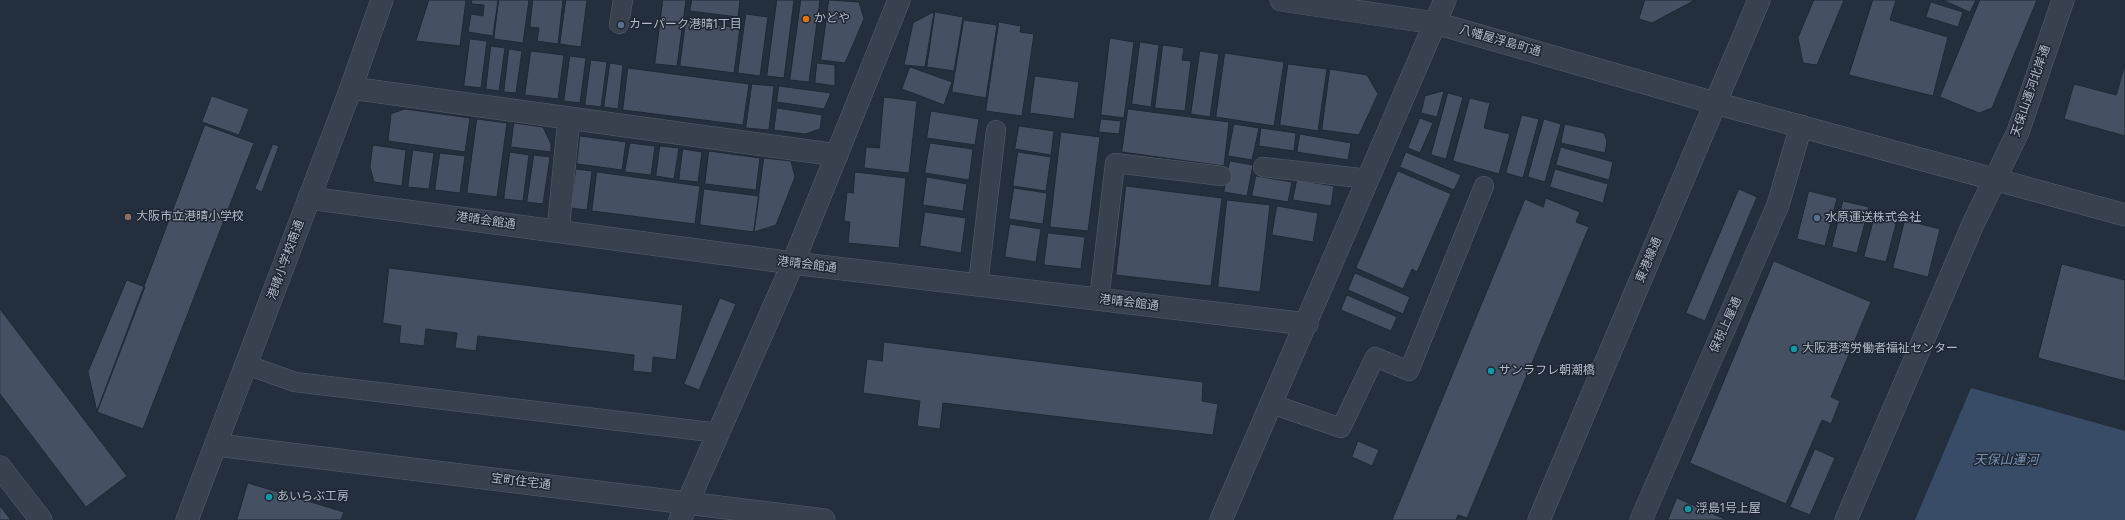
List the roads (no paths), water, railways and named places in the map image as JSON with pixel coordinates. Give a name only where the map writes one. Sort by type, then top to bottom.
[{"type":"street","name":"港晴小学校南通","points":[[187,520],[217,445],[351,88],[382,0]]},
{"type":"street","points":[[684,511],[793,263],[899,0]]},
{"type":"street","name":"八幡屋浮島町通","points":[[1281,0],[1435,23],[1715,103],[2125,215]]},
{"type":"street","points":[[1221,520],[1307,324],[1445,0]]},
{"type":"street","name":"東港線通","points":[[1538,520],[1759,0]]},
{"type":"street","name":"天保山運河北岸通","points":[[1846,520],[1972,224],[1996,180],[2018,132],[2063,0]]},
{"type":"street","points":[[351,88],[836,155]]},
{"type":"street","points":[[558,231],[569,118]]},
{"type":"street","name":"保税上屋通","points":[[1641,520],[1778,205],[1801,126]]},
{"type":"street","name":"港晴会館通","points":[[309,198],[793,263],[1307,324]]},
{"type":"street","name":"宝町住宅通","points":[[217,445],[684,511],[824,520]]},
{"type":"street","points":[[0,467],[41,520]]},
{"type":"lane","points":[[619,24],[623,0]]},
{"type":"lane","points":[[978,285],[996,130]]},
{"type":"lane","points":[[1099,300],[1115,163],[1222,176]]},
{"type":"lane","points":[[1263,167],[1369,179]]},
{"type":"lane","points":[[1272,404],[1341,428],[1375,357],[1409,371],[1484,186]]},
{"type":"lane","points":[[247,365],[295,382],[719,433]]},
{"type":"water","name":"天保山運河","points":[[1971,388],[2125,431],[2125,520],[1915,520]]},
{"type":"place","name":"かどや","points":[[806,19]]},
{"type":"place","name":"カーパーク港晴1丁目","points":[[621,25]]},
{"type":"place","name":"大阪市立港晴小学校","points":[[128,217]]},
{"type":"place","name":"水原運送株式会社","points":[[1817,218]]},
{"type":"place","name":"大阪港湾労働者福祉センター","points":[[1794,349]]},
{"type":"place","name":"サンラフレ朝潮橋","points":[[1491,371]]},
{"type":"place","name":"あいらぶ工房","points":[[269,497]]},
{"type":"place","name":"浮島1号上屋","points":[[1688,509]]}]
